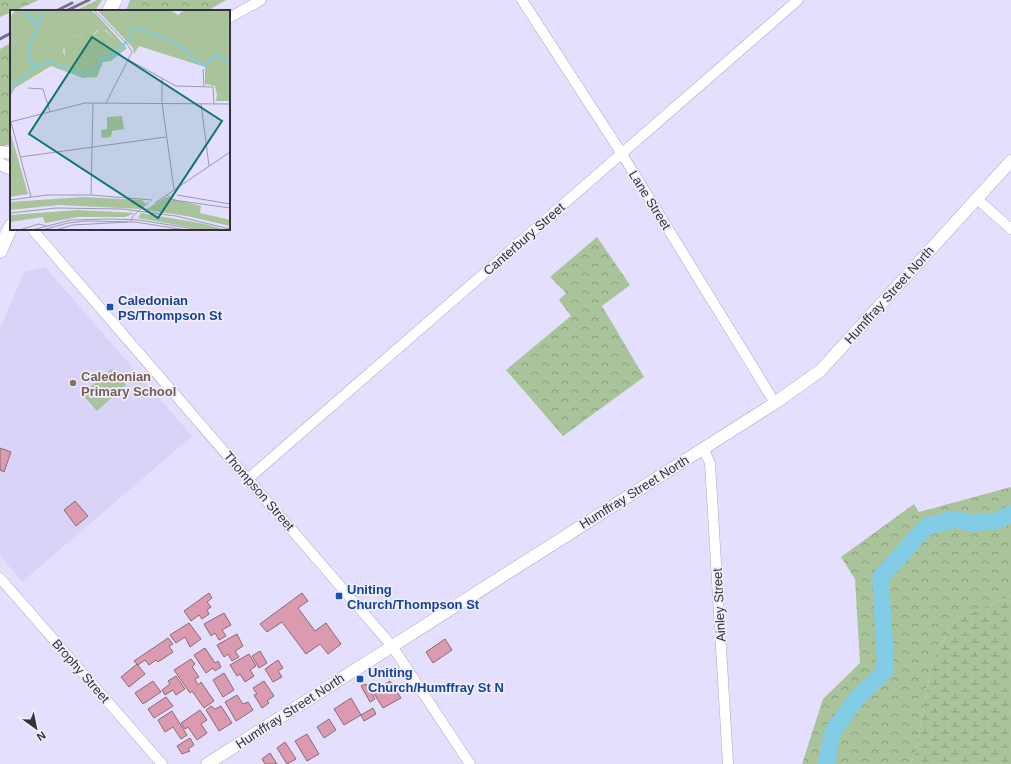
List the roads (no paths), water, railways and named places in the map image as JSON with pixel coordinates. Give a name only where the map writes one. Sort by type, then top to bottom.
[{"type":"main road","points":[[110,10],[116,0]]},
{"type":"main road","points":[[115,10],[116,0]]},
{"type":"main road","points":[[0,251],[10,228]]},
{"type":"street","points":[[230,17],[261,0]]},
{"type":"street","name":"Lane Street","points":[[522,0],[622,154],[775,402]]},
{"type":"street","name":"Canterbury Street","points":[[249,478],[798,0]]},
{"type":"street","points":[[0,152],[10,153]]},
{"type":"street","name":"Humffray Street North","points":[[208,764],[775,402],[821,370],[1011,161]]},
{"type":"street","points":[[0,164],[10,169]]},
{"type":"street","points":[[977,199],[1011,229]]},
{"type":"street","name":"Thompson Street","points":[[33,230],[249,478],[392,646],[470,764]]},
{"type":"street","name":"Ainley Street","points":[[703,448],[710,463],[728,764]]},
{"type":"street","name":"Brophy Street","points":[[0,578],[162,764]]},
{"type":"waterway","points":[[826,764],[833,731],[856,699],[885,671],[881,577],[926,527],[954,519],[970,523],[998,521],[1011,514]]},
{"type":"railway","points":[[68,10],[89,0]]},
{"type":"railway","points":[[58,10],[72,3]]},
{"type":"railway","points":[[0,39],[10,34]]},
{"type":"place","name":"Caledonian PS/Thompson St","points":[[110,307]]},
{"type":"place","name":"Caledonian Primary School","points":[[73,383]]},
{"type":"place","name":"Uniting Church/Thompson St","points":[[339,596]]},
{"type":"place","name":"Uniting Church/Humffray St N","points":[[360,679]]}]
